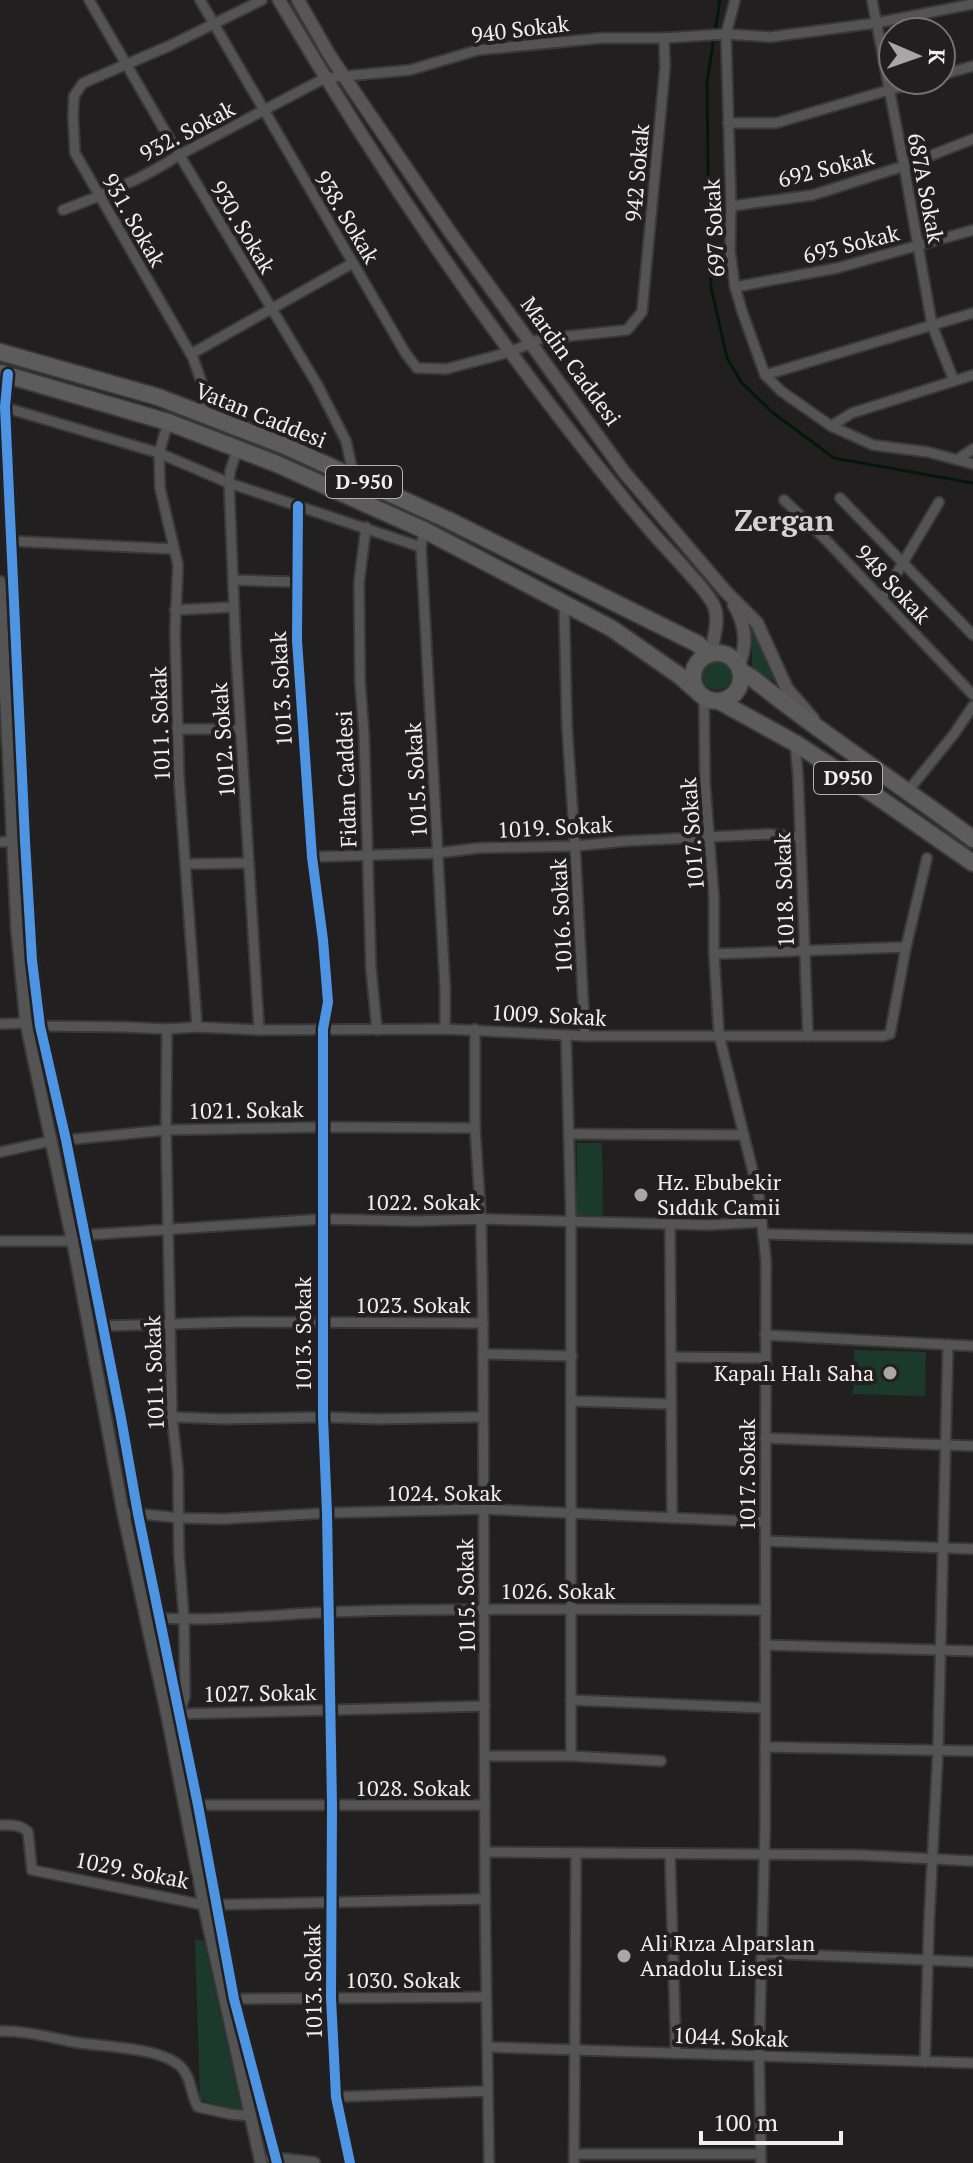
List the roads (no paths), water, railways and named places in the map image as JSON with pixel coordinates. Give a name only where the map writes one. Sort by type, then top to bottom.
[{"type":"highway","name":"Vatan Caddesi","points":[[0,352],[158,397],[285,446],[615,601],[698,644],[710,654]]},
{"type":"highway","name":"Vatan Caddesi","points":[[4,374],[168,422],[238,448],[424,530],[611,628],[707,696]]},
{"type":"highway","name":"Mardin Caddesi","points":[[707,696],[693,678],[694,670],[698,662],[710,654],[727,655],[739,668],[825,734],[973,839]]},
{"type":"highway","points":[[707,696],[732,695],[740,682],[739,668]]},
{"type":"highway","name":"D950","points":[[707,696],[795,743],[973,863]]},
{"type":"main road","name":"Mardin Caddesi","points":[[279,0],[325,78],[406,202],[510,352],[587,453],[714,606],[716,621],[710,654]]},
{"type":"main road","name":"Mardin Caddesi","points":[[298,0],[344,77],[450,232],[624,472],[726,592],[757,623],[787,689],[825,734]]},
{"type":"main road","points":[[726,592],[740,615],[744,630],[745,650],[739,668]]},
{"type":"street","name":"930. Sokak","points":[[89,0],[317,384],[346,441],[354,477]]},
{"type":"street","name":"938. Sokak","points":[[200,0],[417,368],[446,369],[510,352]]},
{"type":"street","name":"931. Sokak","points":[[204,415],[204,389],[191,354],[75,153],[74,96],[83,83],[262,0]]},
{"type":"street","name":"697 Sokak","points":[[735,0],[724,34],[730,251],[735,287],[765,375],[781,391],[831,426],[873,445],[928,452],[973,464]]},
{"type":"street","name":"687A Sokak","points":[[872,0],[877,29]]},
{"type":"street","name":"940 Sokak","points":[[325,78],[410,70],[478,50],[602,38],[724,34],[770,37],[876,23],[973,4]]},
{"type":"street","name":"942 Sokak","points":[[530,343],[540,339],[627,330],[642,312],[665,67],[664,38]]},
{"type":"street","name":"932. Sokak","points":[[63,210],[161,167],[325,78]]},
{"type":"street","points":[[728,123],[776,123],[877,93]]},
{"type":"street","name":"687A Sokak","points":[[889,96],[932,325],[954,381]]},
{"type":"street","name":"692 Sokak","points":[[731,206],[813,195],[904,166],[973,139]]},
{"type":"street","name":"693 Sokak","points":[[735,287],[837,268],[973,230]]},
{"type":"street","points":[[191,354],[353,263]]},
{"type":"street","points":[[765,375],[973,313]]},
{"type":"street","points":[[510,352],[530,343]]},
{"type":"street","points":[[4,374],[3,407],[31,945],[40,1026],[66,1140],[198,1805],[210,1904]]},
{"type":"street","points":[[831,426],[852,413],[973,375]]},
{"type":"street","points":[[3,407],[159,453],[229,483],[421,547]]},
{"type":"street","name":"1011. Sokak","points":[[168,422],[159,453],[160,488],[178,565],[175,610],[179,778],[197,1027]]},
{"type":"street","name":"1012. Sokak","points":[[238,448],[229,483],[240,729],[259,1030]]},
{"type":"street","points":[[958,459],[973,449]]},
{"type":"street","points":[[840,498],[973,635]]},
{"type":"street","name":"948 Sokak","points":[[784,500],[973,695]]},
{"type":"street","points":[[882,598],[939,502]]},
{"type":"street","name":"1013. Sokak","points":[[298,506],[297,640],[312,857],[328,1002],[323,1029],[322,1323],[332,1806],[331,1998],[336,2097],[350,2163]]},
{"type":"street","name":"Fidan Caddesi","points":[[366,527],[359,583],[360,681],[371,969],[377,1030]]},
{"type":"street","name":"1015. Sokak","points":[[424,530],[421,547],[445,1029]]},
{"type":"street","points":[[11,541],[174,549]]},
{"type":"street","points":[[233,580],[297,582]]},
{"type":"street","points":[[0,582],[6,842],[26,1023],[72,1241],[123,1512],[210,1904],[260,2160],[314,2163]]},
{"type":"street","name":"1016. Sokak","points":[[564,603],[567,727],[585,1036]]},
{"type":"street","points":[[175,610],[234,607]]},
{"type":"street","name":"1017. Sokak","points":[[707,696],[705,784],[714,898],[719,1035],[759,1196],[766,1261],[760,2159]]},
{"type":"street","points":[[908,791],[973,706]]},
{"type":"street","points":[[177,729],[240,729]]},
{"type":"street","name":"1018. Sokak","points":[[795,743],[808,1036]]},
{"type":"street","name":"1019. Sokak","points":[[312,857],[768,834],[800,837]]},
{"type":"street","name":"1009. Sokak","points":[[0,1024],[259,1030],[475,1029],[585,1036],[883,1036],[890,1034],[927,858]]},
{"type":"street","points":[[186,864],[249,863]]},
{"type":"street","points":[[714,954],[906,947]]},
{"type":"street","name":"1011. Sokak","points":[[167,1029],[172,1417],[184,1619],[185,1696],[179,1714]]},
{"type":"street","name":"1015. Sokak","points":[[475,1029],[475,1128],[483,1323],[489,2163]]},
{"type":"street","points":[[566,1035],[572,1356],[571,1756]]},
{"type":"street","name":"1021. Sokak","points":[[66,1140],[166,1130],[475,1128]]},
{"type":"street","points":[[569,1134],[744,1135]]},
{"type":"street","points":[[0,1152],[51,1141]]},
{"type":"street","name":"1022. Sokak","points":[[85,1235],[323,1219],[481,1219],[710,1225],[761,1222]]},
{"type":"street","points":[[670,1224],[672,1518]]},
{"type":"street","points":[[763,1234],[973,1239]]},
{"type":"street","points":[[0,1241],[72,1241]]},
{"type":"street","name":"1023. Sokak","points":[[103,1326],[483,1323]]},
{"type":"street","points":[[765,1335],[973,1346]]},
{"type":"street","points":[[925,2062],[938,1750],[948,1345]]},
{"type":"street","points":[[483,1354],[572,1356]]},
{"type":"street","points":[[671,1357],[765,1358]]},
{"type":"street","points":[[571,1401],[671,1404]]},
{"type":"street","points":[[172,1417],[482,1417]]},
{"type":"street","points":[[765,1438],[973,1446]]},
{"type":"street","name":"1024. Sokak","points":[[123,1512],[222,1519],[483,1509],[765,1522]]},
{"type":"street","points":[[765,1541],[973,1549]]},
{"type":"street","name":"1026. Sokak","points":[[160,1618],[485,1608],[765,1610]]},
{"type":"street","points":[[765,1645],[973,1651]]},
{"type":"street","points":[[571,1700],[765,1708]]},
{"type":"street","name":"1027. Sokak","points":[[179,1714],[485,1706]]},
{"type":"street","points":[[765,1747],[973,1751]]},
{"type":"street","points":[[486,1756],[571,1756],[661,1761]]},
{"type":"street","name":"1028. Sokak","points":[[198,1805],[485,1805]]},
{"type":"street","name":"1029. Sokak","points":[[0,1825],[14,1825],[28,1832],[32,1870],[210,1904],[485,1899]]},
{"type":"street","points":[[485,1852],[860,1855],[973,1861]]},
{"type":"street","points":[[576,1853],[574,2159],[760,2159]]},
{"type":"street","points":[[670,1854],[676,2053]]},
{"type":"street","points":[[762,1953],[973,1962]]},
{"type":"street","name":"1030. Sokak","points":[[229,1999],[486,1997]]},
{"type":"street","points":[[229,1999],[276,2161]]},
{"type":"street","points":[[0,2031],[23,2031],[165,2057],[178,2064],[188,2077],[198,2107],[251,2116]]},
{"type":"street","name":"1044. Sokak","points":[[487,2047],[973,2063]]},
{"type":"street","points":[[336,2097],[487,2091]]},
{"type":"waterway","points":[[720,0],[707,82],[709,245],[711,287],[727,358],[742,383],[772,412],[834,458],[973,483]]},
{"type":"place","name":"Hz. Ebubekir Sıddık Camii","points":[[641,1195]]},
{"type":"place","name":"Kapalı Halı Saha","points":[[890,1373]]},
{"type":"place","name":"Ali Rıza Alparslan Anadolu Lisesi","points":[[624,1956]]},
{"type":"district","name":"Zergan","points":[[784,521]]}]
